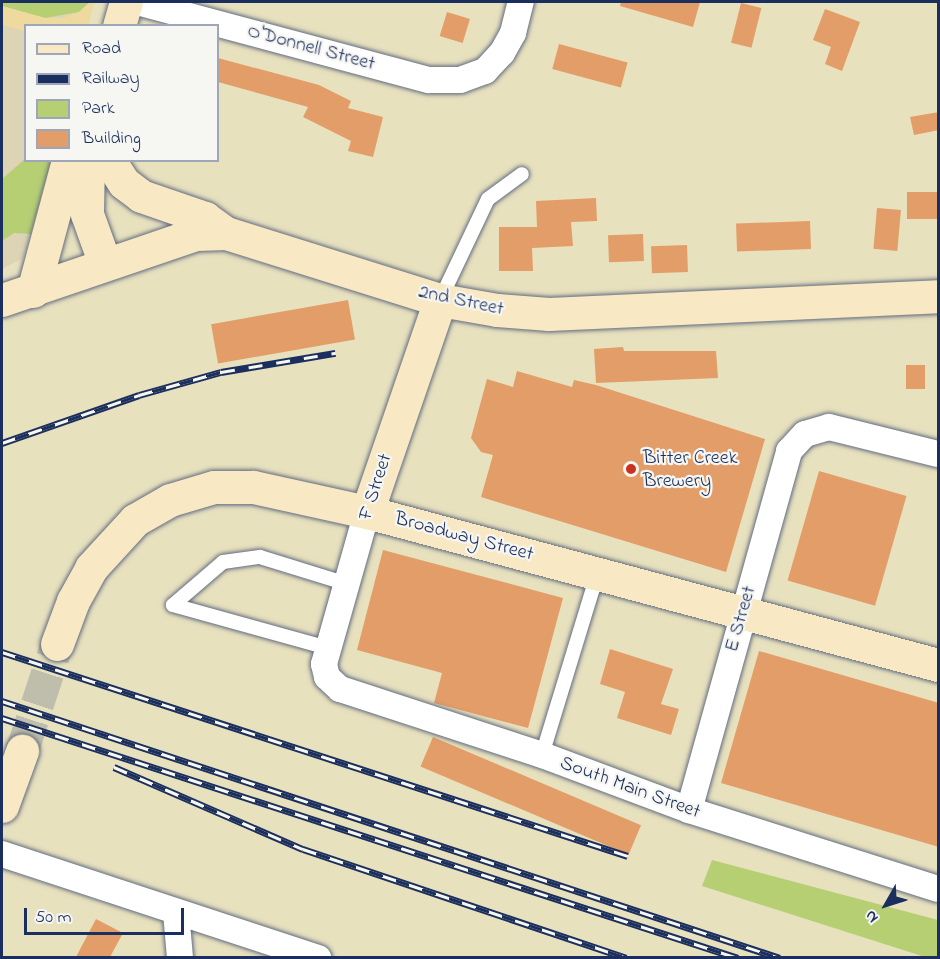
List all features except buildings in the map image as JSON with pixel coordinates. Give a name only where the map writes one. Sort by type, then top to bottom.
[{"type":"street","points":[[120,24],[126,2]]},
{"type":"street","name":"O'Donnell Street","points":[[137,2],[429,80],[459,80],[485,71],[502,53],[513,33],[521,2]]},
{"type":"street","points":[[33,291],[67,162]]},
{"type":"street","points":[[88,162],[87,214],[105,264]]},
{"type":"street","points":[[110,162],[124,183],[141,196],[205,218],[226,233]]},
{"type":"street","name":"2nd Street","points":[[2,300],[196,234],[226,233],[440,300],[549,314],[939,296]]},
{"type":"street","name":"F Street","points":[[327,677],[324,664],[367,512],[440,300]]},
{"type":"street","name":"E Street","points":[[689,810],[742,611],[789,451],[805,435],[829,427],[939,454]]},
{"type":"street","name":"Broadway Street","points":[[57,644],[73,601],[91,568],[135,520],[170,500],[214,487],[253,487],[367,512],[597,572],[939,666]]},
{"type":"street","name":"South Main Street","points":[[327,677],[340,689],[542,755],[689,810],[939,888]]},
{"type":"street","points":[[2,806],[22,751]]},
{"type":"street","points":[[2,855],[318,957]]},
{"type":"street","points":[[176,912],[180,957]]},
{"type":"lane","points":[[440,300],[488,199],[522,174]]},
{"type":"lane","points":[[328,648],[173,605],[224,562],[260,557],[347,584]]},
{"type":"lane","points":[[542,755],[597,572]]},
{"type":"shaded area","points":[[2,2],[94,2],[88,24],[24,24],[24,162],[51,162],[23,258],[2,269]]},
{"type":"green space","points":[[2,2],[90,2],[79,12],[45,18],[2,6]]},
{"type":"green space","points":[[24,160],[24,162],[51,162],[31,234],[14,233],[2,241],[2,179]]},
{"type":"green space","points":[[712,860],[938,920],[938,957],[925,957],[702,886]]},
{"type":"sand","points":[[90,2],[94,2],[88,24],[24,24],[24,31],[2,25],[2,6],[45,18],[62,18],[79,12]]},
{"type":"tunnel","points":[[22,751],[57,644]]},
{"type":"railway","points":[[2,443],[139,395],[221,372],[335,353]]},
{"type":"railway","points":[[2,652],[628,856]]},
{"type":"railway","points":[[2,701],[780,958]]},
{"type":"railway","points":[[2,718],[738,958]]},
{"type":"railway","points":[[114,767],[303,849],[626,958]]},
{"type":"place","name":"Bitter Creek Brewery","points":[[631,469]]}]
